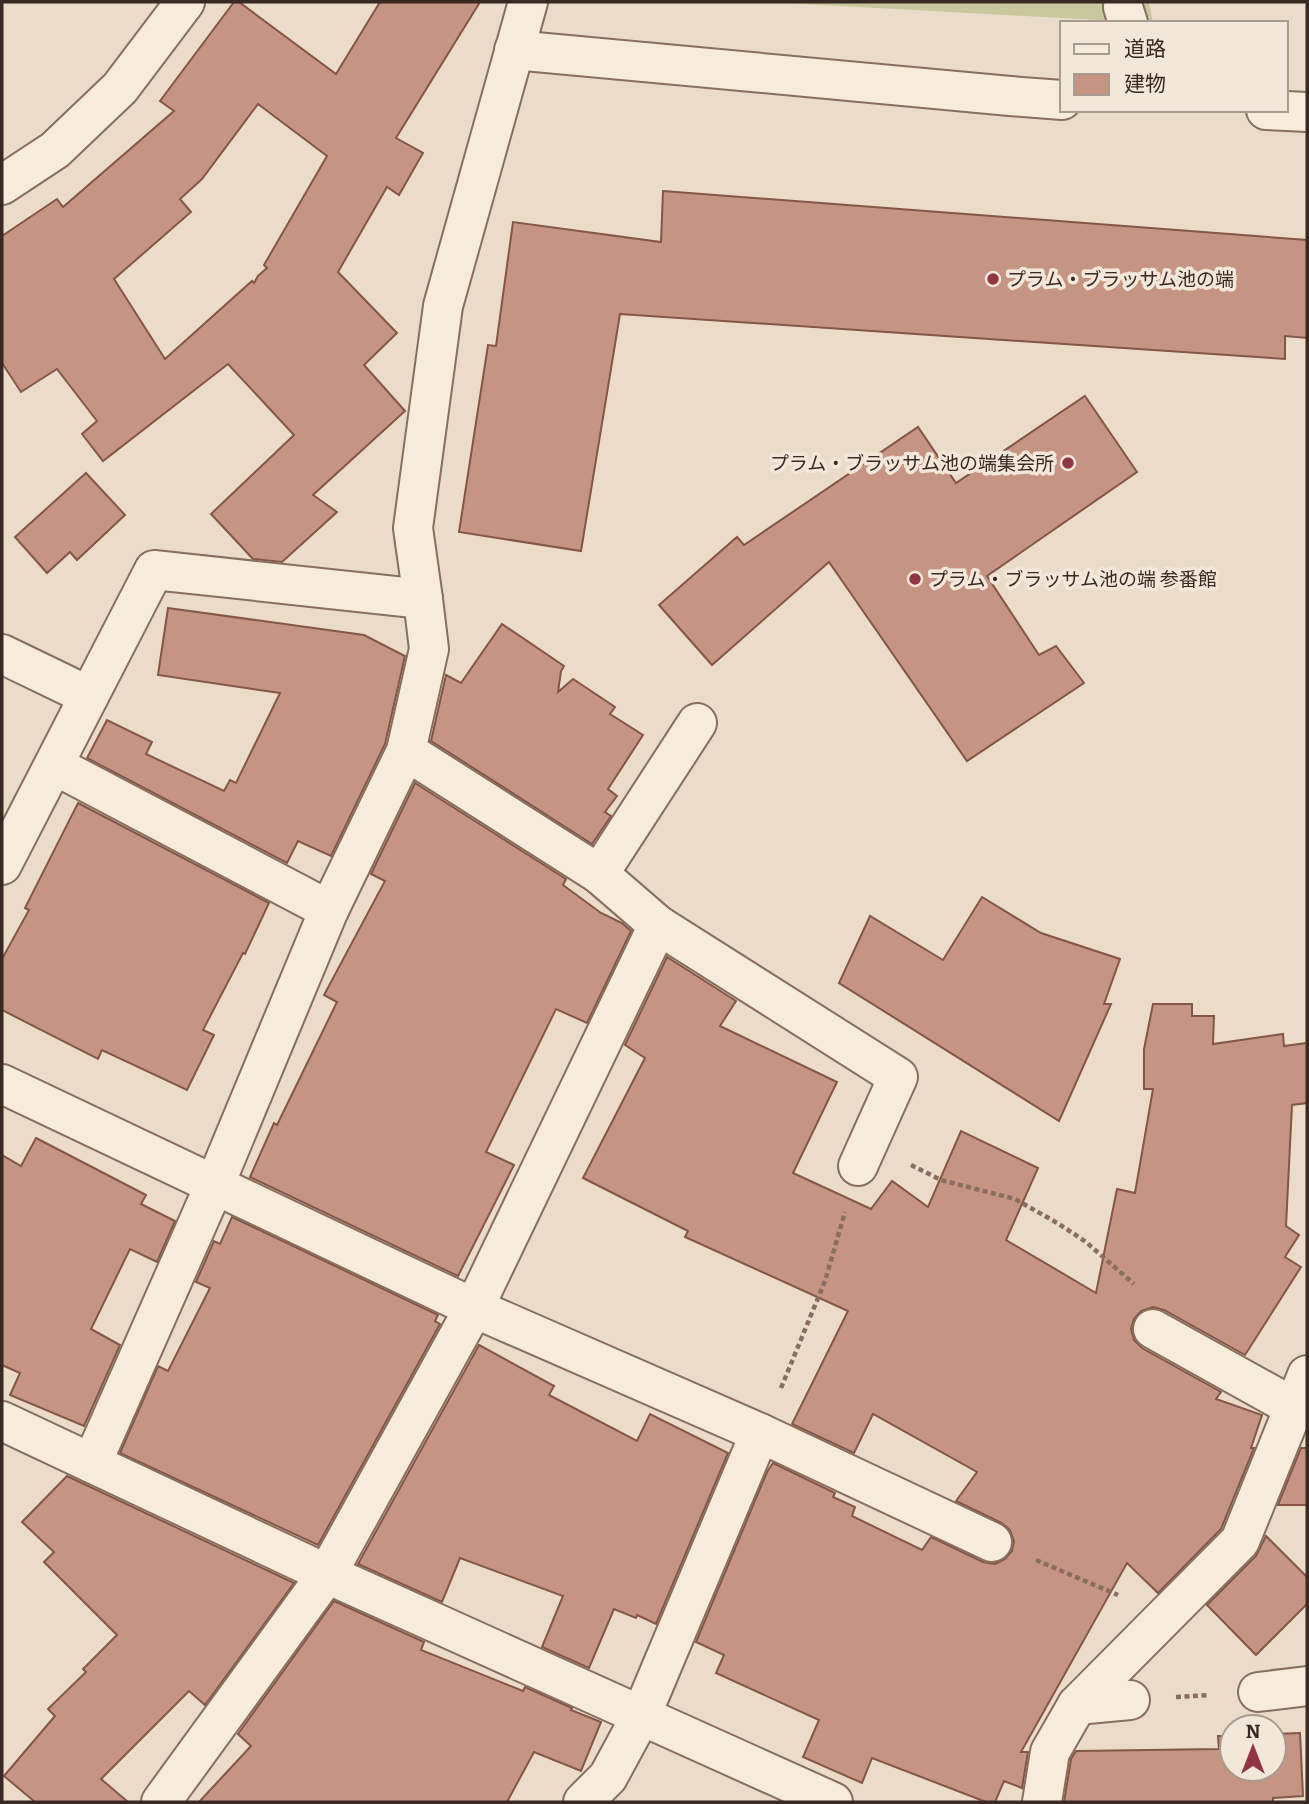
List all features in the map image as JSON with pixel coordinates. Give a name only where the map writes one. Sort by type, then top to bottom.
[{"type":"street","points":[[2,185],[55,150],[120,88],[185,2]]},
{"type":"street","points":[[92,1463],[215,1184],[330,910],[406,751],[429,649],[413,528],[443,306],[528,2]]},
{"type":"street","points":[[514,50],[1060,100]]},
{"type":"street","points":[[1288,111],[1307,112]]},
{"type":"street","points":[[2,865],[154,570],[423,599]]},
{"type":"street","points":[[2,654],[89,696]]},
{"type":"street","points":[[598,874],[697,723]]},
{"type":"street","points":[[406,751],[598,874],[658,925],[898,1077],[859,1166]]},
{"type":"street","points":[[54,765],[330,910]]},
{"type":"street","points":[[161,1802],[327,1574],[474,1308],[658,925]]},
{"type":"street","points":[[2,1084],[474,1308],[760,1433],[992,1542]]},
{"type":"street","points":[[1042,1802],[1050,1752],[1077,1705],[1240,1541],[1301,1391],[1153,1329]]},
{"type":"street","points":[[2,1421],[327,1574],[833,1802]]},
{"type":"street","points":[[583,1802],[608,1777],[641,1716],[760,1433]]},
{"type":"street","points":[[1258,1692],[1307,1686]]},
{"type":"street","points":[[1077,1705],[1130,1700]]},
{"type":"path","points":[[791,1367],[825,1281],[859,1166]]},
{"type":"path","points":[[941,1180],[1015,1199],[1086,1242],[1141,1290]]},
{"type":"path","points":[[992,1542],[1167,1615]]},
{"type":"path","points":[[1130,1700],[1258,1692]]},
{"type":"shaded area","points":[[768,2],[1149,2],[1153,21]]},
{"type":"building","points":[[234,2],[239,2],[336,74],[380,2],[480,2],[396,138],[423,153],[399,195],[387,187],[338,272],[397,333],[364,365],[405,411],[313,495],[337,512],[282,562],[253,559],[211,514],[294,435],[228,364],[103,461],[82,434],[97,421],[57,369],[21,392],[2,363],[2,236],[57,199],[63,207],[174,111],[160,101]],"holes":[[[258,104],[327,156],[264,265],[267,268],[254,283],[252,281],[165,359],[114,279],[191,212],[180,199],[202,179]]]},
{"type":"building","name":"プラム・ブラッサム池の端","points":[[663,191],[1307,240],[1307,338],[1285,336],[1285,359],[620,314],[581,551],[459,532],[488,345],[496,346],[513,222],[661,242]]},
{"type":"building","points":[[1085,396],[1137,472],[987,576],[1039,655],[1056,646],[1084,683],[967,761],[829,562],[712,665],[659,605],[737,537],[744,545],[918,427],[956,483]]},
{"type":"building","points":[[86,473],[125,515],[77,560],[70,552],[47,573],[15,537]]},
{"type":"building","points":[[168,608],[364,635],[405,656],[385,744],[331,856],[298,841],[287,863],[87,758],[107,720],[152,742],[146,754],[224,791],[230,780],[236,783],[280,693],[158,675]]},
{"type":"building","points":[[502,624],[564,666],[558,692],[573,679],[615,707],[610,714],[643,735],[608,789],[617,796],[605,812],[611,816],[592,844],[431,741],[446,675],[461,683]]},
{"type":"building","points":[[415,783],[566,879],[563,885],[631,931],[587,1023],[556,1009],[486,1152],[514,1165],[458,1276],[250,1177],[274,1123],[277,1125],[337,1002],[324,995],[385,881],[371,874]]},
{"type":"building","points":[[78,803],[269,903],[245,954],[243,953],[203,1030],[214,1035],[187,1090],[102,1050],[98,1059],[2,1010],[2,959],[29,910],[25,908]]},
{"type":"building","points":[[982,897],[1041,933],[1120,959],[1104,1004],[1111,1004],[1059,1121],[839,983],[870,916],[943,960]]},
{"type":"building","points":[[667,957],[736,1001],[720,1026],[837,1082],[793,1173],[871,1209],[892,1181],[928,1207],[961,1131],[1038,1168],[1006,1240],[1096,1293],[1117,1189],[1135,1193],[1153,1089],[1144,1089],[1144,1049],[1153,1004],[1192,1004],[1192,1016],[1214,1016],[1213,1044],[1283,1034],[1284,1046],[1307,1043],[1307,1103],[1292,1105],[1286,1226],[1299,1235],[1285,1257],[1301,1267],[1245,1355],[1164,1310],[1153,1307],[1141,1311],[1134,1319],[1131,1329],[1134,1340],[1142,1348],[1221,1392],[1216,1399],[1262,1415],[1251,1448],[1254,1448],[1221,1529],[1158,1593],[1127,1563],[1021,1752],[1028,1752],[1022,1788],[1004,1781],[995,1802],[986,1802],[872,1758],[862,1783],[803,1757],[819,1720],[716,1673],[724,1655],[696,1642],[773,1463],[835,1493],[833,1497],[855,1507],[852,1516],[922,1550],[931,1537],[983,1562],[995,1564],[1005,1559],[1012,1551],[1014,1541],[1010,1530],[1002,1523],[956,1501],[977,1472],[873,1414],[854,1453],[792,1424],[848,1311],[685,1237],[688,1231],[583,1178],[645,1058],[625,1045]]},
{"type":"building","points":[[36,1138],[146,1195],[141,1204],[175,1221],[157,1262],[130,1249],[91,1329],[120,1345],[84,1426],[10,1395],[20,1373],[2,1365],[2,1155],[21,1166]]},
{"type":"building","points":[[232,1217],[438,1315],[435,1321],[440,1324],[318,1545],[120,1453],[158,1366],[168,1371],[210,1288],[196,1282],[214,1241],[220,1244]]},
{"type":"building","points":[[479,1345],[554,1386],[549,1395],[637,1441],[650,1414],[728,1453],[656,1624],[614,1609],[589,1668],[542,1647],[563,1596],[460,1558],[442,1602],[358,1564]]},
{"type":"building","points":[[1301,1448],[1307,1448],[1307,1505],[1278,1505]]},
{"type":"building","points":[[67,1476],[294,1583],[205,1705],[189,1691],[101,1779],[128,1802],[35,1802],[4,1776],[55,1716],[48,1709],[86,1672],[83,1669],[117,1635],[44,1562],[54,1552],[22,1522]]},
{"type":"building","points":[[1266,1536],[1307,1577],[1307,1604],[1256,1655],[1207,1605],[1256,1556]]},
{"type":"building","points":[[334,1601],[424,1642],[421,1650],[523,1691],[525,1687],[601,1722],[581,1771],[534,1752],[507,1802],[199,1802],[251,1746],[238,1734]]},
{"type":"building","points":[[1288,1733],[1300,1733],[1303,1796],[1273,1798],[1273,1802],[1064,1802],[1071,1759],[1076,1751],[1218,1749],[1218,1783],[1288,1783]]},
{"type":"place","name":"プラム・ブラッサム池の端","points":[[993,279]]},
{"type":"place","name":"プラム・ブラッサム池の端集会所","points":[[1068,463]]},
{"type":"place","name":"プラム・ブラッサム池の端 参番館","points":[[915,579]]}]
